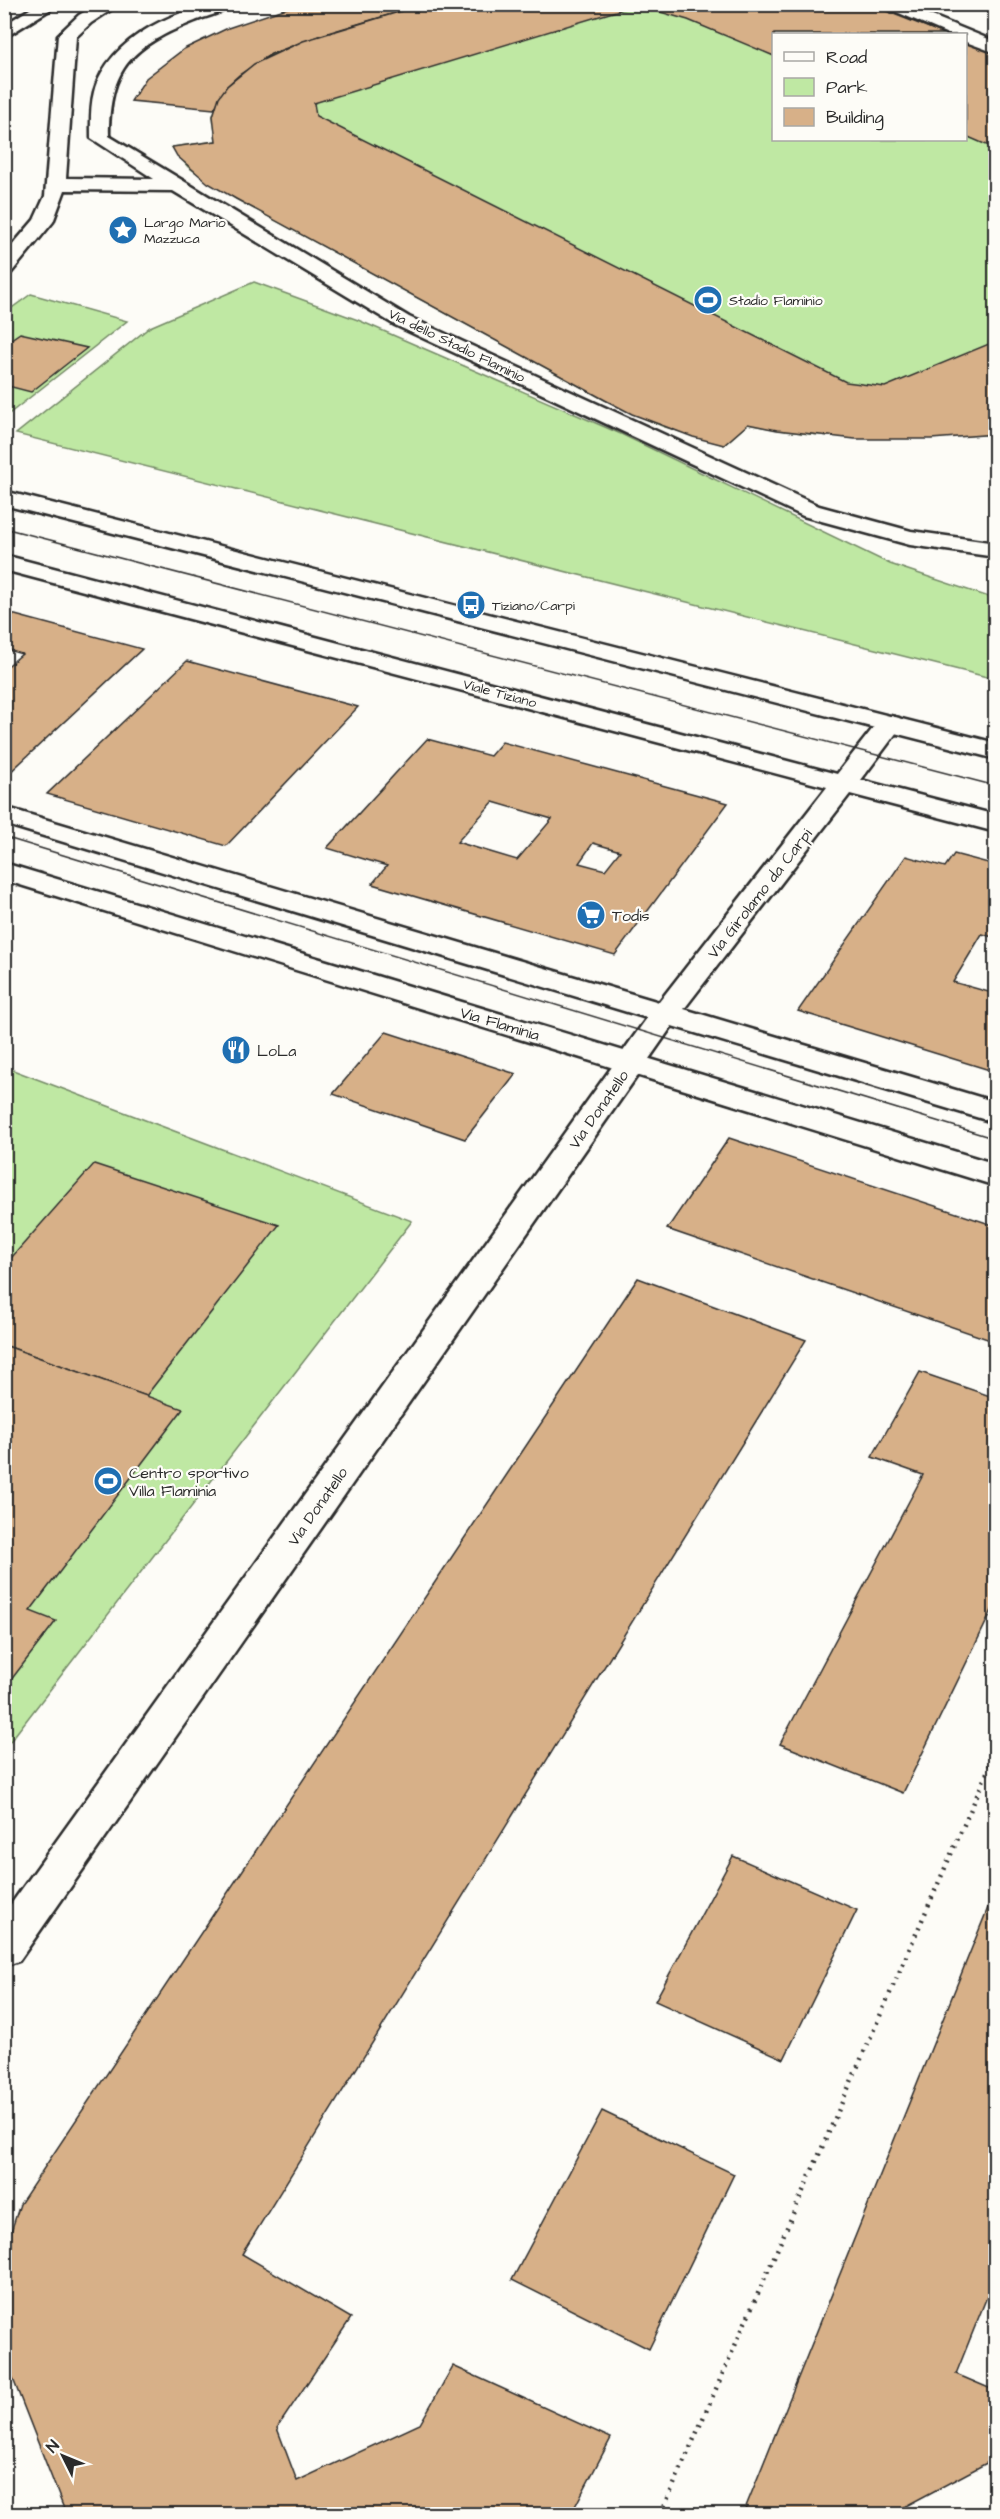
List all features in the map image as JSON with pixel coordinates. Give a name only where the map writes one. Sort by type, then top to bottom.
[{"type":"street","points":[[4,33],[51,4]]},
{"type":"street","points":[[4,268],[43,222],[57,184],[67,35],[85,19],[112,4]]},
{"type":"street","name":"Via dello Stadio Flaminio","points":[[224,4],[175,23],[131,48],[115,65],[104,90],[100,138],[402,321],[811,511],[910,538],[996,550]]},
{"type":"street","points":[[886,4],[959,33]]},
{"type":"street","points":[[967,36],[996,48]]},
{"type":"street","points":[[57,184],[178,185]]},
{"type":"street","points":[[4,498],[996,752]]},
{"type":"street","name":"Viale Tiziano","points":[[4,562],[996,824]]},
{"type":"street","name":"Via Girolamo da Carpi","points":[[630,1064],[664,1015],[891,724]]},
{"type":"street","points":[[4,815],[996,1113]]},
{"type":"street","name":"Via Flaminia","points":[[4,871],[996,1175]]},
{"type":"street","name":"Via Donatello","points":[[4,1948],[630,1064]]},
{"type":"path","points":[[662,2514],[996,1752]]},
{"type":"green space","name":"Stadio Flaminio","points":[[868,4],[942,33],[772,33],[772,141],[967,141],[967,43],[995,54],[995,434],[933,438],[840,437],[748,424],[724,445],[662,426],[605,400],[236,199],[188,167],[172,147],[216,141],[213,116],[219,97],[227,86],[254,64],[287,47],[321,35],[425,5]]},
{"type":"green space","points":[[254,282],[358,320],[621,434],[890,564],[995,599],[995,679],[16,434],[150,327]]},
{"type":"green space","points":[[31,294],[127,321],[5,417],[5,313]]},
{"type":"green space","name":"Centro sportivo Villa Flaminia","points":[[5,1067],[412,1221],[5,1748]]},
{"type":"building","points":[[299,4],[425,4],[321,35],[271,54],[239,75],[227,86],[214,109],[131,101],[146,78],[184,49],[228,28]]},
{"type":"building","points":[[425,4],[868,4],[942,33],[772,33],[772,55],[688,20],[636,5],[314,103],[316,116],[846,382],[885,387],[996,341],[996,434],[931,439],[855,439],[777,430],[748,424],[724,445],[693,437],[632,414],[605,400],[208,183],[177,156],[172,147],[216,141],[213,116],[219,97],[227,86],[254,64],[303,41]]},
{"type":"building","points":[[967,43],[996,54],[996,149],[967,136]]},
{"type":"building","points":[[20,333],[87,348],[31,392],[4,385],[4,344]]},
{"type":"building","points":[[4,612],[142,649],[4,778],[4,669],[22,654],[4,649]]},
{"type":"building","points":[[187,661],[358,707],[226,846],[47,794]]},
{"type":"building","points":[[427,739],[490,756],[502,742],[728,803],[615,955],[372,884],[387,866],[327,848]],"holes":[[[493,802],[552,819],[517,860],[457,842]],[[593,843],[620,851],[605,870],[579,863]]]},
{"type":"building","points":[[954,854],[996,865],[996,938],[982,934],[953,982],[996,994],[996,1072],[798,1011],[906,856],[945,867]]},
{"type":"building","points":[[386,1032],[516,1074],[465,1139],[333,1094]]},
{"type":"building","points":[[729,1138],[996,1226],[996,1342],[667,1229]]},
{"type":"building","points":[[94,1164],[279,1225],[146,1396],[4,1345],[4,1266]]},
{"type":"building","points":[[638,1278],[806,1340],[242,2254],[351,2318],[277,2428],[297,2481],[420,2424],[453,2366],[611,2438],[571,2514],[66,2514],[8,2366],[4,2338],[4,2253],[20,2204]]},
{"type":"building","points":[[4,1345],[183,1409],[30,1611],[56,1621],[4,1689]]},
{"type":"building","points":[[920,1372],[996,1398],[996,1602],[903,1793],[780,1744],[923,1475],[872,1457]]},
{"type":"building","points":[[733,1856],[857,1910],[784,2059],[655,2001]]},
{"type":"building","points":[[996,1888],[996,2274],[956,2374],[996,2391],[996,2458],[891,2514],[743,2514]]},
{"type":"building","points":[[602,2111],[734,2174],[649,2349],[512,2280]]},
{"type":"tram line","points":[[4,528],[996,786]]},
{"type":"tram line","points":[[4,837],[996,1139]]},
{"type":"place","name":"Largo Mario Mazzuca","points":[[123,230]]},
{"type":"place","name":"Stadio Flaminio","points":[[708,300]]},
{"type":"place","name":"Tiziano/Carpi","points":[[471,605]]},
{"type":"place","name":"Todis","points":[[591,915]]},
{"type":"place","name":"LoLa","points":[[236,1050]]},
{"type":"place","name":"Centro sportivo Villa Flaminia","points":[[108,1481]]}]
